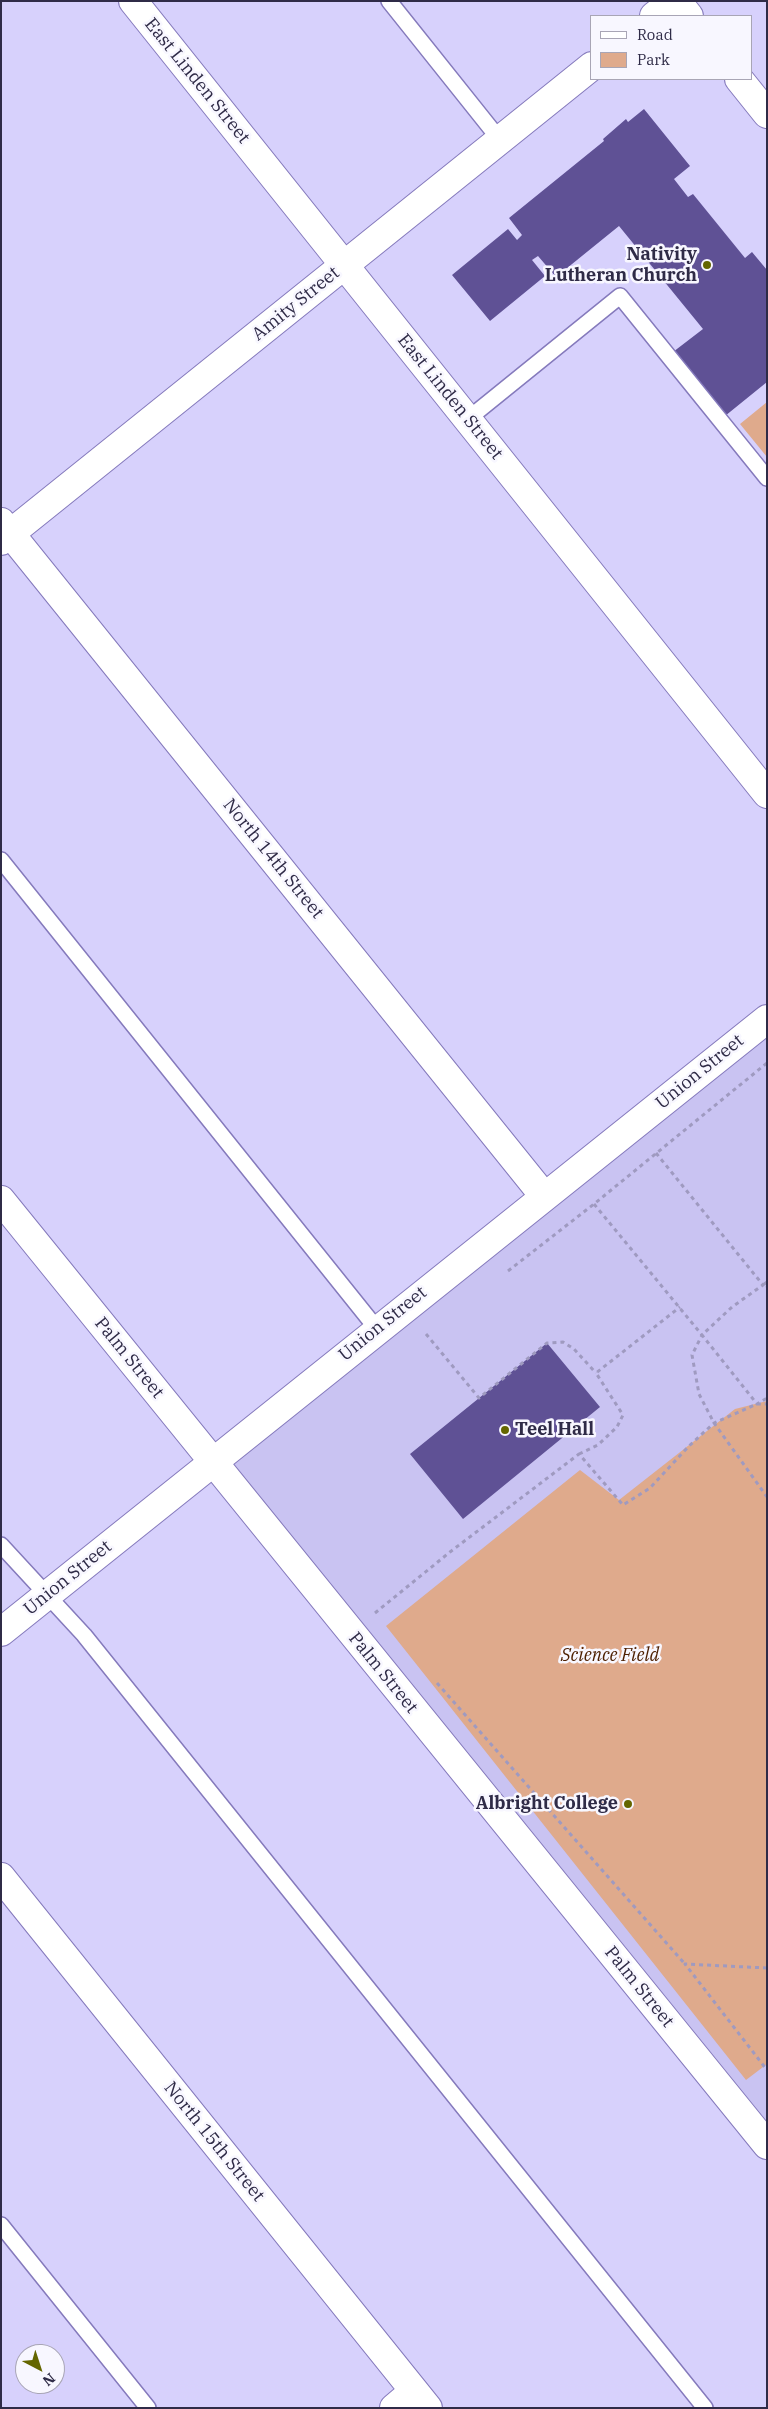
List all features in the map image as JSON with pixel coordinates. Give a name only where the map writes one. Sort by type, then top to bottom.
[{"type":"street","name":"East Linden Street","points":[[133,1],[767,794]]},
{"type":"street","points":[[655,15],[673,1]]},
{"type":"street","points":[[677,1],[688,15]]},
{"type":"street","name":"Amity Street","points":[[4,532],[344,265],[590,68]]},
{"type":"street","points":[[740,80],[767,114]]},
{"type":"street","name":"North 14th Street","points":[[4,532],[544,1196]]},
{"type":"street","name":"Union Street","points":[[1,1632],[377,1329],[767,1019]]},
{"type":"street","name":"Palm Street","points":[[1,1200],[767,2145]]},
{"type":"street","name":"North 15th Street","points":[[5,1890],[412,2402]]},
{"type":"lane","points":[[389,1],[500,140]]},
{"type":"lane","points":[[468,419],[620,296],[767,478]]},
{"type":"lane","points":[[1,860],[377,1329]]},
{"type":"lane","points":[[1,1545],[84,1635],[704,2408]]},
{"type":"lane","points":[[1,2225],[148,2408]]},
{"type":"path","points":[[502,1275],[594,1204],[767,1063]]},
{"type":"path","points":[[656,1154],[766,1284],[732,1307],[702,1335],[692,1355],[699,1394],[714,1423],[767,1498]]},
{"type":"path","points":[[594,1204],[680,1307],[757,1404]]},
{"type":"path","points":[[596,1373],[680,1307]]},
{"type":"path","points":[[418,1340],[434,1328]]},
{"type":"path","points":[[351,1633],[450,1552],[579,1454],[598,1445],[617,1427],[623,1415],[596,1373],[574,1349],[562,1342],[547,1343],[479,1398],[426,1334]]},
{"type":"path","points":[[579,1454],[623,1506],[650,1488],[689,1446],[714,1423],[767,1398]]},
{"type":"path","points":[[757,1404],[767,1404]]},
{"type":"path","points":[[369,1606],[381,1620]]},
{"type":"path","points":[[432,1678],[685,1964],[767,2070]]},
{"type":"path","points":[[685,1964],[767,1968]]},
{"type":"shaded area","name":"Albright College","points":[[767,1019],[767,2145],[212,1462]]},
{"type":"green space","points":[[767,402],[767,457],[740,424]]},
{"type":"green space","name":"Science Field","points":[[767,1401],[767,2064],[746,2080],[386,1626],[580,1470],[619,1500],[735,1409]]},
{"type":"building","name":"Nativity Lutheran Church","points":[[644,109],[690,166],[674,179],[688,197],[693,194],[745,258],[752,252],[767,270],[767,382],[725,416],[673,352],[703,329],[619,226],[556,277],[538,256],[532,260],[545,276],[490,321],[452,275],[508,229],[517,240],[522,235],[509,218],[604,141],[603,139],[626,119],[628,122]]},
{"type":"building","name":"Teel Hall","points":[[547,1343],[600,1407],[463,1519],[410,1454]]},
{"type":"place","name":"Nativity Lutheran Church","points":[[707,265]]},
{"type":"place","name":"Teel Hall","points":[[505,1430]]},
{"type":"place","name":"Albright College","points":[[628,1804]]}]
